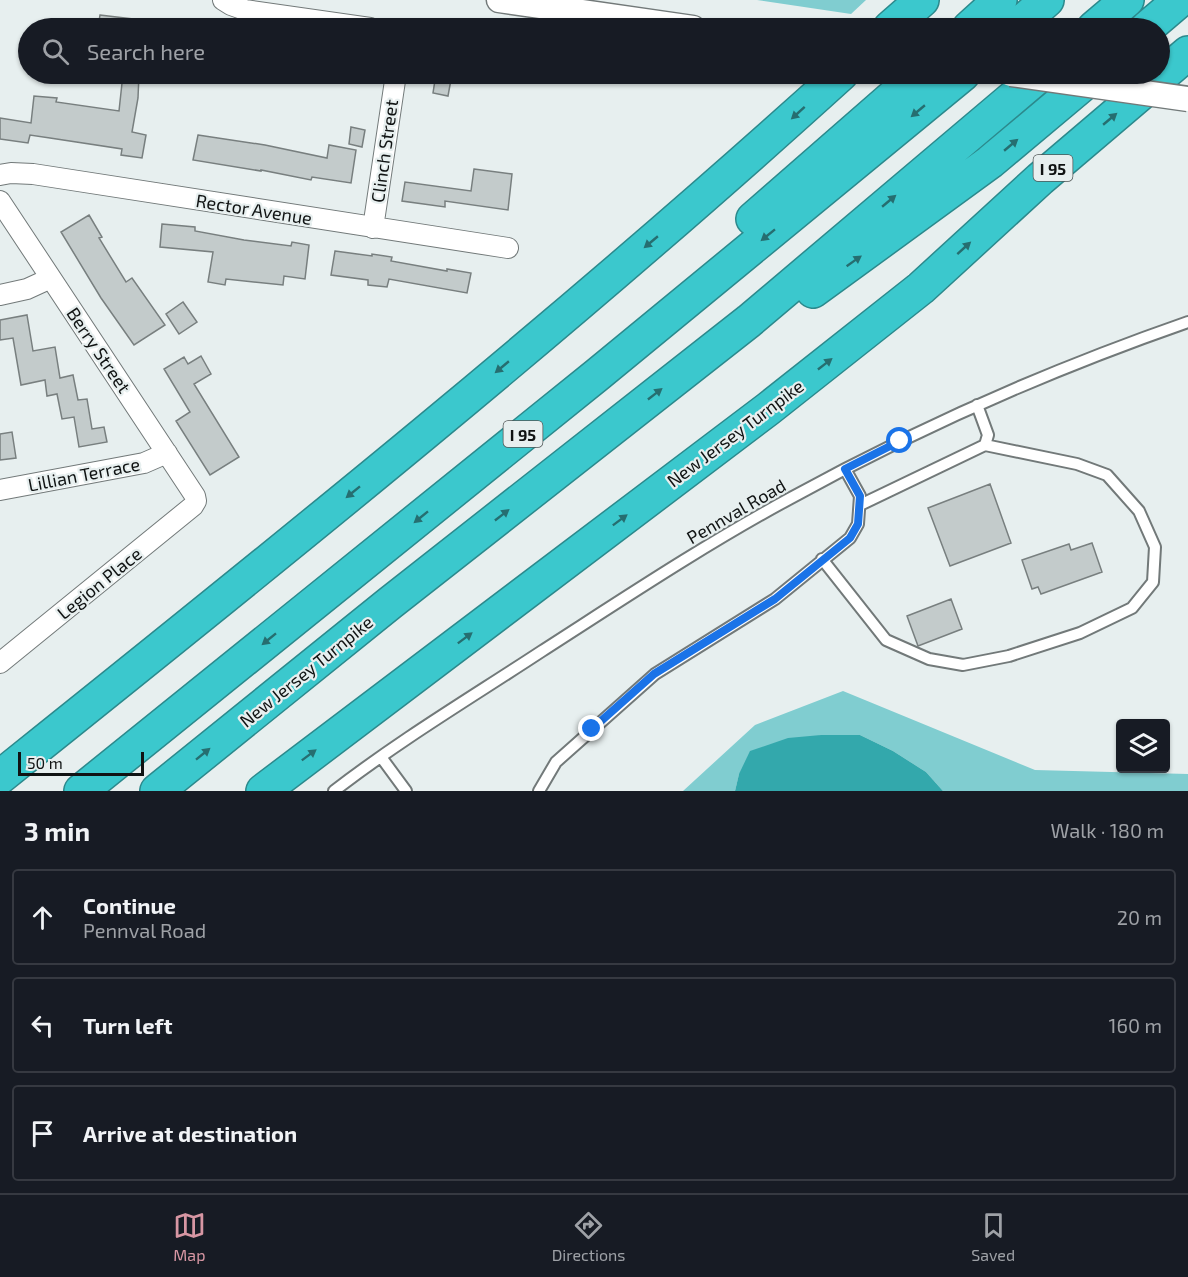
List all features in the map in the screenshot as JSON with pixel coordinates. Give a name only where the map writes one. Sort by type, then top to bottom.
[{"type":"highway","points":[[980,18],[1000,0]]},
{"type":"highway","points":[[1026,18],[1047,0]]},
{"type":"highway","points":[[1106,18],[1127,0]]},
{"type":"highway","points":[[1159,18],[1180,0]]},
{"type":"highway","name":"New Jersey Turnpike","points":[[1170,68],[1188,53]]},
{"type":"highway","points":[[0,777],[422,434],[659,235],[830,84]]},
{"type":"highway","points":[[448,495],[670,292],[907,84]]},
{"type":"highway","name":"I 95","points":[[81,791],[670,315],[951,84]]},
{"type":"highway","name":"New Jersey Turnpike","points":[[157,791],[390,603],[749,321],[1029,84]]},
{"type":"highway","points":[[749,321],[804,297],[921,214],[990,162],[1083,84]]},
{"type":"highway","name":"New Jersey Turnpike","points":[[263,791],[768,409],[921,288],[1040,179],[1152,84]]},
{"type":"street","points":[[223,0],[245,10],[301,18]]},
{"type":"street","points":[[499,0],[624,18]]},
{"type":"street","name":"Clinch Street","points":[[373,228],[395,84]]},
{"type":"street","points":[[1082,84],[1188,99]]},
{"type":"street","name":"Rector Avenue","points":[[0,175],[33,174],[508,248]]},
{"type":"street","name":"Berry Street","points":[[0,201],[167,453],[196,501]]},
{"type":"street","points":[[0,295],[27,289],[51,278]]},
{"type":"street","name":"Lillian Terrace","points":[[0,490],[144,463],[167,453]]},
{"type":"street","name":"Legion Place","points":[[0,663],[193,506],[196,501]]},
{"type":"lane","name":"Pennval Road","points":[[334,791],[381,757],[664,572],[787,500],[977,405],[1188,322]]},
{"type":"lane","points":[[977,405],[988,435],[985,445]]},
{"type":"lane","points":[[822,559],[886,640],[929,659],[963,665],[1009,656],[1080,633],[1132,608],[1154,582],[1155,548],[1139,511],[1107,475],[1077,464],[985,445],[860,504]]},
{"type":"lane","points":[[539,791],[556,762],[654,674],[775,599],[850,538],[858,524],[860,496],[845,469]]},
{"type":"lane","points":[[381,757],[406,791]]},
{"type":"shaded area","points":[[757,0],[866,0],[851,14]]},
{"type":"shaded area","points":[[843,691],[1035,770],[1188,774],[1188,791],[943,791],[926,772],[893,751],[860,735],[821,735],[739,774],[735,791],[683,791],[755,725]]},
{"type":"shaded area","points":[[860,735],[893,751],[926,772],[943,791],[735,791],[739,774],[750,751],[788,738]]},
{"type":"building","points":[[100,15],[125,18],[100,18]]},
{"type":"building","points":[[122,84],[139,84],[132,132],[146,135],[142,158],[121,155],[122,149],[30,135],[28,143],[0,139],[0,118],[31,123],[34,96],[57,98],[56,102],[119,111]]},
{"type":"building","points":[[434,84],[450,84],[448,96],[433,93]]},
{"type":"building","points":[[351,127],[365,130],[362,147],[349,144]]},
{"type":"building","points":[[198,135],[265,145],[327,158],[329,145],[356,150],[351,183],[312,177],[311,180],[193,160]]},
{"type":"building","points":[[474,169],[512,174],[508,210],[445,201],[445,207],[402,201],[405,182],[471,191]]},
{"type":"building","points":[[89,215],[102,237],[99,238],[126,282],[132,278],[165,325],[134,345],[101,298],[61,232]]},
{"type":"building","points":[[162,224],[195,227],[195,231],[244,240],[291,246],[292,242],[309,245],[305,279],[284,276],[283,285],[226,279],[225,285],[208,282],[213,252],[160,247]]},
{"type":"building","points":[[335,251],[392,257],[391,261],[471,273],[467,293],[389,279],[387,287],[368,285],[368,280],[331,275]]},
{"type":"building","points":[[183,302],[197,322],[179,334],[166,314]]},
{"type":"building","points":[[27,315],[33,351],[55,347],[60,378],[73,375],[78,400],[87,399],[92,429],[104,427],[107,442],[79,447],[74,417],[62,419],[57,394],[47,396],[45,380],[21,385],[13,338],[0,340],[0,320]]},
{"type":"building","points":[[201,356],[211,374],[194,384],[239,457],[210,475],[176,421],[190,412],[164,369],[184,357],[188,364]]},
{"type":"building","points":[[12,432],[16,458],[0,460],[0,434]]},
{"type":"building","points":[[990,484],[1011,543],[950,566],[928,508]]},
{"type":"building","points":[[1092,543],[1102,572],[1041,594],[1038,587],[1032,589],[1022,560],[1069,544],[1071,550]]},
{"type":"building","points":[[951,599],[962,629],[918,646],[907,616]]},
{"type":"route","points":[[592,729],[654,674],[775,599],[850,538],[858,524],[860,496],[845,469],[900,441]]}]
